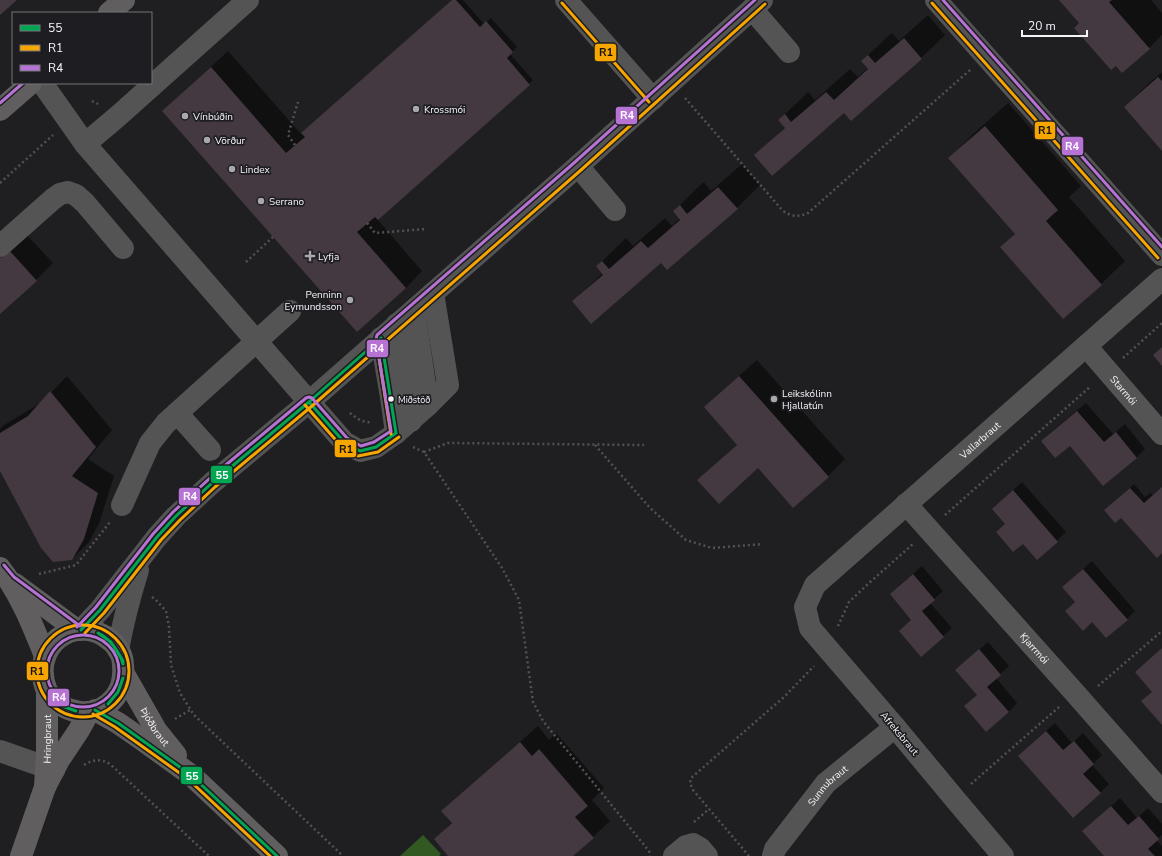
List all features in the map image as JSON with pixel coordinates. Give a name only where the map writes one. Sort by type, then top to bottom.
[{"type":"main road","points":[[110,12],[124,0]]},
{"type":"main road","points":[[0,110],[30,84]]},
{"type":"main road","points":[[3,580],[79,630]]},
{"type":"main road","points":[[3,580],[36,634],[45,656]]},
{"type":"main road","points":[[90,630],[110,640],[118,650],[123,662],[124,674],[121,686],[115,697],[106,705],[92,711],[72,711],[55,701],[47,691],[42,674],[42,665],[45,656],[54,642],[68,632],[90,630]]},
{"type":"main road","name":"Þjóðbraut","points":[[124,674],[156,730],[191,775]]},
{"type":"main road","name":"Hringbraut","points":[[47,691],[51,771]]},
{"type":"main road","name":"Þjóðbraut","points":[[92,711],[118,723],[191,775],[277,856]]},
{"type":"main road","name":"Hringbraut","points":[[21,856],[51,771],[92,711]]},
{"type":"street","points":[[85,144],[248,0]]},
{"type":"street","points":[[566,0],[652,99]]},
{"type":"street","points":[[936,0],[1162,255]]},
{"type":"street","points":[[79,630],[100,610],[157,537],[176,516],[212,483],[309,402],[578,166],[757,4],[789,52]]},
{"type":"street","points":[[43,84],[85,144],[344,442],[360,451],[376,447],[403,427],[448,385],[433,293]]},
{"type":"street","points":[[578,166],[615,210]]},
{"type":"street","points":[[0,246],[53,199],[60,194],[68,192],[76,195],[85,203],[123,248]]},
{"type":"street","name":"Vallarbraut","points":[[805,607],[815,585],[1162,279]]},
{"type":"street","points":[[414,310],[428,405]]},
{"type":"street","points":[[122,505],[150,443],[166,423],[290,311]]},
{"type":"street","points":[[397,324],[403,427]]},
{"type":"street","points":[[381,338],[391,397],[403,427]]},
{"type":"street","name":"Starmói","points":[[1086,346],[1162,434]]},
{"type":"street","points":[[177,413],[210,450]]},
{"type":"street","name":"Kjarrmói","points":[[906,504],[1162,792]]},
{"type":"street","points":[[118,650],[123,621],[142,557]]},
{"type":"street","name":"Afreksbraut","points":[[805,607],[810,628],[1003,856]]},
{"type":"street","name":"Sunnubraut","points":[[773,856],[776,848],[826,783],[895,727]]},
{"type":"street","points":[[0,751],[51,771]]},
{"type":"street","points":[[674,856],[686,846],[693,844],[700,848],[707,856]]},
{"type":"path","points":[[672,82],[783,211],[789,215],[797,217],[808,213],[986,56]]},
{"type":"path","points":[[296,145],[288,135],[298,102]]},
{"type":"path","points":[[0,183],[53,135]]},
{"type":"path","points":[[367,223],[375,233],[426,229]]},
{"type":"path","points":[[246,262],[273,237]]},
{"type":"path","points":[[749,856],[693,790],[690,783],[691,778],[784,697],[808,673],[828,648],[849,602],[868,583],[1162,324]]},
{"type":"path","points":[[350,413],[355,418],[366,422],[373,422]]},
{"type":"path","points":[[403,427],[409,445],[424,452],[502,568],[519,600],[533,702],[543,721],[649,851],[650,856]]},
{"type":"path","points":[[424,452],[448,443],[644,445]]},
{"type":"path","points":[[595,445],[650,508],[686,540],[712,548],[763,544]]},
{"type":"path","points":[[3,580],[76,565],[122,505]]},
{"type":"path","points":[[133,585],[156,600],[166,611],[169,627],[171,665],[180,693],[194,715],[343,856]]},
{"type":"path","points":[[954,798],[1075,693],[1099,685],[1162,631]]},
{"type":"path","points":[[51,771],[76,767],[96,760],[102,760],[110,764],[209,856]]},
{"type":"green space","points":[[423,835],[441,854],[439,856],[400,856]]},
{"type":"building","points":[[0,0],[17,0],[0,15]]},
{"type":"building","points":[[452,0],[456,0],[480,27],[486,21],[513,52],[507,58],[530,85],[378,220],[375,217],[357,232],[406,288],[357,332],[162,111],[211,67],[286,153],[305,137],[301,133]]},
{"type":"building","points":[[1059,0],[1112,0],[1109,2],[1150,49],[1122,73],[1116,66],[1111,70],[1074,28],[1079,23]]},
{"type":"building","points":[[904,38],[922,59],[851,121],[844,113],[772,176],[754,155],[785,128],[778,120],[785,114],[791,122],[826,92],[834,100],[868,69],[861,61],[868,55],[875,63]]},
{"type":"building","points":[[1158,77],[1162,81],[1162,151],[1124,107]]},
{"type":"building","points":[[985,126],[1058,210],[1046,221],[1102,285],[1063,319],[1000,247],[1015,234],[948,158]]},
{"type":"building","points":[[718,187],[738,209],[667,270],[661,263],[591,324],[572,301],[603,275],[596,266],[602,261],[609,269],[641,241],[648,248],[680,220],[673,211],[680,205],[687,214]]},
{"type":"building","points":[[9,250],[37,281],[0,314],[0,258]]},
{"type":"building","points":[[1162,347],[1162,366],[1153,355]]},
{"type":"building","points":[[739,376],[829,477],[793,508],[758,468],[719,504],[697,480],[737,445],[704,407]]},
{"type":"building","points":[[50,391],[96,447],[72,476],[98,493],[84,539],[72,560],[53,562],[41,548],[0,471],[0,433],[28,416]]},
{"type":"building","points":[[1077,411],[1104,442],[1116,432],[1137,458],[1103,486],[1070,446],[1055,458],[1041,441]]},
{"type":"building","points":[[1162,487],[1162,553],[1157,558],[1121,518],[1115,523],[1104,510],[1130,488],[1144,503]]},
{"type":"building","points":[[1013,490],[1058,542],[1037,560],[1023,544],[1013,552],[996,532],[1005,524],[992,509]]},
{"type":"building","points":[[1083,569],[1128,620],[1106,638],[1092,622],[1083,631],[1065,611],[1075,602],[1062,587]]},
{"type":"building","points":[[913,574],[935,600],[922,611],[944,637],[921,657],[899,631],[911,620],[890,594]]},
{"type":"building","points":[[1162,648],[1162,725],[1141,701],[1152,692],[1135,672]]},
{"type":"building","points":[[979,649],[1001,675],[987,687],[1009,712],[986,732],[964,706],[977,695],[955,670]]},
{"type":"building","points":[[1046,731],[1063,750],[1074,741],[1094,764],[1083,774],[1101,793],[1073,818],[1018,756]]},
{"type":"building","points":[[520,742],[532,756],[539,749],[588,806],[575,817],[594,838],[573,856],[448,856],[434,839],[452,823],[441,811]]},
{"type":"building","points":[[1111,806],[1128,825],[1139,816],[1159,839],[1148,849],[1155,856],[1104,856],[1082,831]]},
{"type":"transit line","name":"R4","points":[[77,627],[96,607],[153,534],[173,512],[209,479],[306,398],[312,398],[347,438],[361,446],[374,442],[391,431],[376,339],[377,335],[575,162],[755,0]]},
{"type":"transit line","name":"R4","points":[[943,0],[1162,247]]},
{"type":"transit line","name":"R1","points":[[562,3],[649,102]]},
{"type":"transit line","name":"R1","points":[[932,3],[1158,258]]},
{"type":"transit line","name":"R1","points":[[85,633],[104,613],[161,540],[215,487],[312,406],[581,170],[765,4]]},
{"type":"transit line","name":"R4","points":[[0,103],[22,84]]},
{"type":"transit line","name":"55","points":[[381,338],[396,433]]},
{"type":"transit line","name":"55","points":[[81,630],[100,610],[157,537],[176,516],[212,483],[309,402],[381,338]]},
{"type":"transit line","name":"R1","points":[[376,339],[391,434]]},
{"type":"transit line","name":"55","points":[[309,402],[344,442],[360,451],[376,447],[396,433]]},
{"type":"transit line","name":"R1","points":[[305,405],[341,446],[358,456],[378,452],[399,437]]},
{"type":"transit line","name":"R4","points":[[4,565],[14,577],[80,626]]},
{"type":"transit line","name":"R1","points":[[83,625],[92,626],[109,633],[121,645],[128,662],[129,671],[128,680],[121,697],[109,709],[92,716],[83,717],[74,716],[57,709],[45,697],[38,680],[37,671],[38,662],[45,645],[57,633],[74,626],[83,625]]},
{"type":"transit line","name":"55","points":[[98,633],[103,635],[113,645],[123,661],[123,664]]},
{"type":"transit line","name":"55","points":[[98,633],[111,642],[123,664]]},
{"type":"transit line","name":"R4","points":[[83,635],[103,641],[113,651],[119,671],[113,691],[103,701],[83,707],[63,701],[53,691],[47,671],[53,651],[63,641],[83,635]]},
{"type":"transit line","name":"55","points":[[108,704],[118,692],[123,678]]},
{"type":"transit line","name":"55","points":[[108,704],[118,692],[123,678]]},
{"type":"transit line","name":"55","points":[[50,694],[62,706],[76,711]]},
{"type":"transit line","name":"55","points":[[50,694],[62,706],[76,711]]},
{"type":"transit line","name":"55","points":[[95,710],[118,723],[191,775],[277,856]]},
{"type":"transit line","name":"R1","points":[[93,714],[115,727],[188,779],[270,856]]},
{"type":"place","name":"Krossmói","points":[[416,109]]},
{"type":"place","name":"Vínbúðin","points":[[185,116]]},
{"type":"place","name":"Vörður","points":[[207,140]]},
{"type":"place","name":"Lindex","points":[[232,169]]},
{"type":"place","name":"Serrano","points":[[261,201]]},
{"type":"place","name":"Lyfja","points":[[310,256]]},
{"type":"place","name":"Penninn Eymundsson","points":[[350,300]]},
{"type":"place","name":"Miðstöð","points":[[391,399]]},
{"type":"place","name":"Leikskólinn Hjallatún","points":[[774,399]]}]
